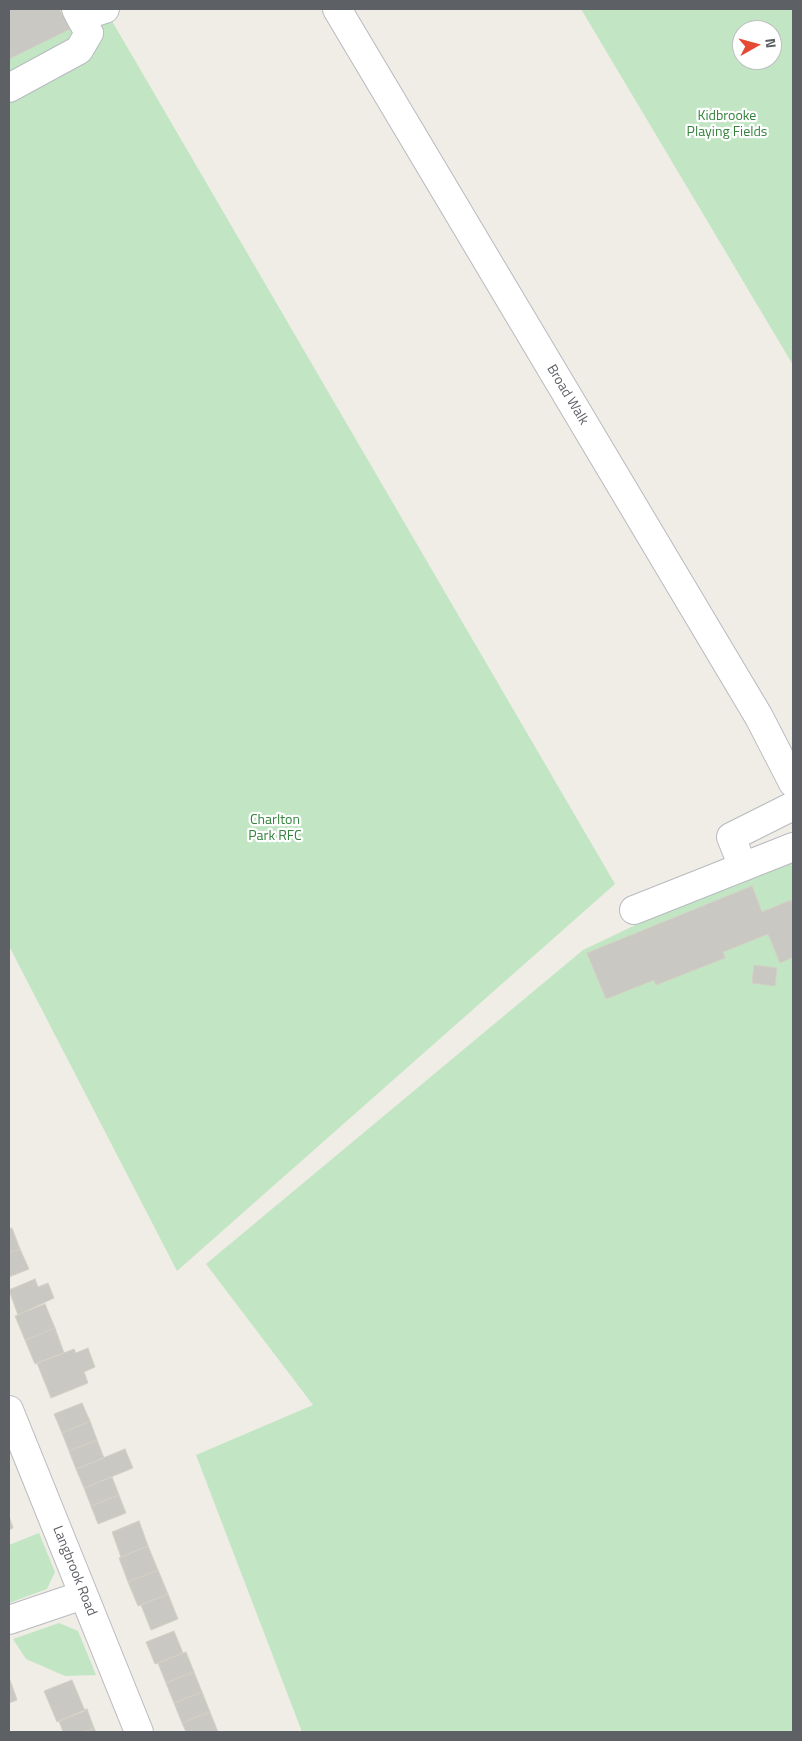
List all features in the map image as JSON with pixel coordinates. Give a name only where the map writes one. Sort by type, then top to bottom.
[{"type":"street","name":"Broad Walk","points":[[337,9],[759,717],[793,783]]},
{"type":"street","points":[[9,88],[79,50],[89,33],[87,12]]},
{"type":"street","points":[[743,868],[731,837],[793,806]]},
{"type":"street","points":[[634,910],[793,847]]},
{"type":"street","name":"Langbrook Road","points":[[9,1410],[139,1732]]},
{"type":"street","points":[[9,1620],[84,1595]]},
{"type":"green space","name":"Charlton Park RFC","points":[[9,9],[105,9],[615,884],[177,1271],[9,946]]},
{"type":"green space","name":"Kidbrooke Playing Fields","points":[[581,9],[793,9],[793,365]]},
{"type":"green space","points":[[793,850],[793,1732],[302,1732],[196,1455],[313,1405],[206,1264],[583,950]]},
{"type":"green space","points":[[39,1533],[55,1572],[47,1589],[9,1603],[9,1545]]},
{"type":"green space","points":[[59,1623],[78,1631],[96,1675],[65,1676],[26,1659],[13,1639]]},
{"type":"building","points":[[9,9],[59,9],[70,29],[9,59]]},
{"type":"building","points":[[752,886],[762,912],[791,900],[793,906],[793,957],[780,963],[768,934],[723,952],[725,958],[656,985],[654,980],[606,999],[587,953]]},
{"type":"building","points":[[754,965],[777,968],[775,986],[752,983]]},
{"type":"building","points":[[12,1228],[20,1249],[9,1253],[9,1229]]},
{"type":"building","points":[[20,1249],[29,1269],[9,1277],[9,1253]]},
{"type":"building","points":[[35,1279],[38,1287],[48,1283],[54,1298],[18,1315],[9,1290]]},
{"type":"building","points":[[45,1304],[55,1328],[25,1340],[15,1316]]},
{"type":"building","points":[[55,1328],[64,1353],[35,1364],[25,1340]]},
{"type":"building","points":[[88,1348],[95,1367],[84,1372],[88,1383],[51,1398],[37,1363],[74,1349],[76,1353]]},
{"type":"building","points":[[82,1403],[90,1421],[62,1433],[54,1414]]},
{"type":"building","points":[[90,1421],[97,1440],[69,1451],[62,1433]]},
{"type":"building","points":[[97,1440],[104,1458],[76,1469],[69,1451]]},
{"type":"building","points":[[125,1449],[133,1468],[84,1488],[76,1469]]},
{"type":"building","points":[[112,1477],[119,1495],[91,1506],[84,1488]]},
{"type":"building","points":[[119,1495],[126,1513],[98,1524],[91,1506]]},
{"type":"building","points":[[9,1516],[13,1528],[9,1530]]},
{"type":"building","points":[[139,1521],[148,1546],[121,1557],[112,1532]]},
{"type":"building","points":[[148,1546],[158,1570],[128,1582],[119,1558]]},
{"type":"building","points":[[158,1570],[168,1594],[138,1606],[128,1582]]},
{"type":"building","points":[[168,1594],[178,1619],[151,1630],[141,1605]]},
{"type":"building","points":[[174,1631],[183,1653],[155,1664],[146,1642]]},
{"type":"building","points":[[186,1652],[194,1672],[166,1683],[158,1663]]},
{"type":"building","points":[[194,1672],[202,1692],[174,1703],[166,1683]]},
{"type":"building","points":[[9,1677],[17,1700],[9,1703]]},
{"type":"building","points":[[72,1680],[85,1711],[57,1722],[44,1691]]},
{"type":"building","points":[[202,1692],[210,1712],[182,1723],[174,1703]]},
{"type":"building","points":[[87,1709],[94,1728],[83,1732],[63,1732],[59,1721]]},
{"type":"building","points":[[210,1712],[218,1732],[186,1732],[182,1723]]},
{"type":"building","points":[[94,1728],[96,1732],[83,1732]]}]
